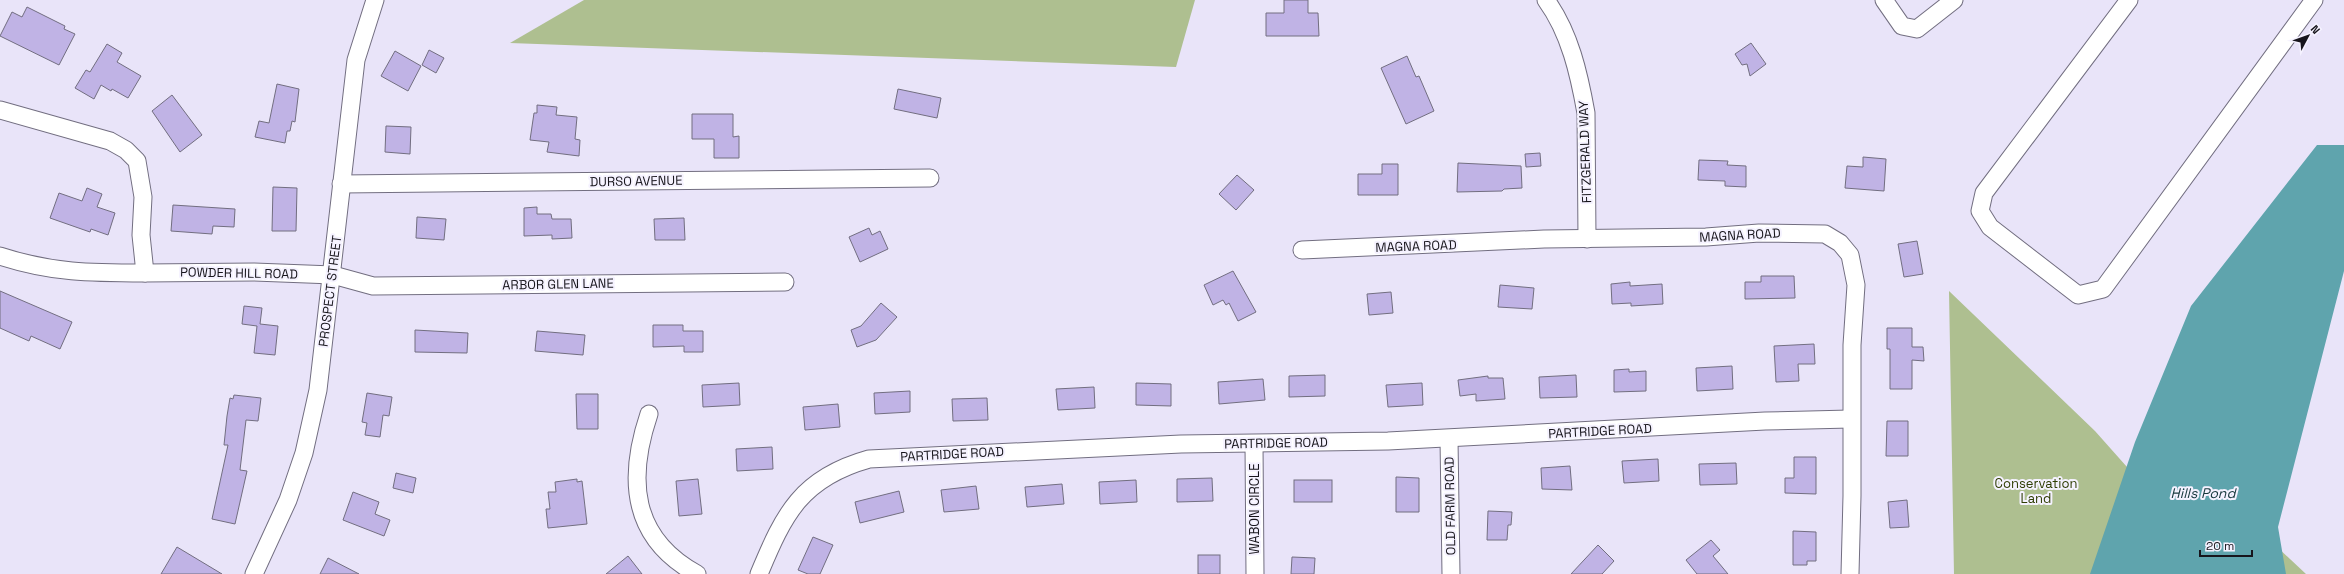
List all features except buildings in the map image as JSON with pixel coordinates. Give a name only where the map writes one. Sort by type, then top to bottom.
[{"type":"street","name":"PROSPECT STREET","points":[[254,574],[288,500],[304,453],[318,390],[333,275],[341,184],[356,60],[375,0]]},
{"type":"street","name":"FITZGERALD WAY","points":[[1546,0],[1567,38],[1579,73],[1586,113],[1587,239]]},
{"type":"street","points":[[1884,0],[1902,26],[1917,29],[1954,0]]},
{"type":"street","points":[[2130,0],[1984,193],[1980,211],[1990,227],[2078,295],[2104,289],[2314,0]]},
{"type":"street","points":[[0,110],[110,141],[126,150],[138,161],[143,197],[141,235],[145,273]]},
{"type":"street","name":"DURSO AVENUE","points":[[341,184],[930,178]]},
{"type":"street","name":"MAGNA ROAD","points":[[1302,250],[1587,239],[1626,240],[1807,233],[1825,234],[1840,243],[1850,255],[1856,285],[1852,345],[1850,419],[1852,496],[1850,574]]},
{"type":"street","name":"POWDER HILL ROAD","points":[[0,256],[54,270],[95,273],[254,272],[333,275]]},
{"type":"street","name":"ARBOR GLEN LANE","points":[[333,275],[373,286],[785,282]]},
{"type":"street","points":[[649,414],[642,436],[636,467],[638,498],[645,523],[660,545],[686,568],[697,574]]},
{"type":"street","name":"PARTRIDGE ROAD","points":[[759,574],[791,508],[809,488],[851,464],[869,459],[1181,444],[1254,444],[1449,439],[1765,421],[1850,419]]},
{"type":"street","name":"OLD FARM ROAD","points":[[1449,439],[1451,574]]},
{"type":"street","name":"WABON CIRCLE","points":[[1254,444],[1254,574]]},
{"type":"green space","points":[[584,0],[1195,0],[1176,67],[510,43]]},
{"type":"green space","name":"Conservation Land","points":[[1949,291],[2095,431],[2135,476],[2284,481],[2275,545],[2306,574],[1954,574]]},
{"type":"water","name":"Hills Pond","points":[[2317,145],[2344,145],[2344,271],[2278,527],[2286,574],[2090,574],[2135,442],[2191,306]]}]
